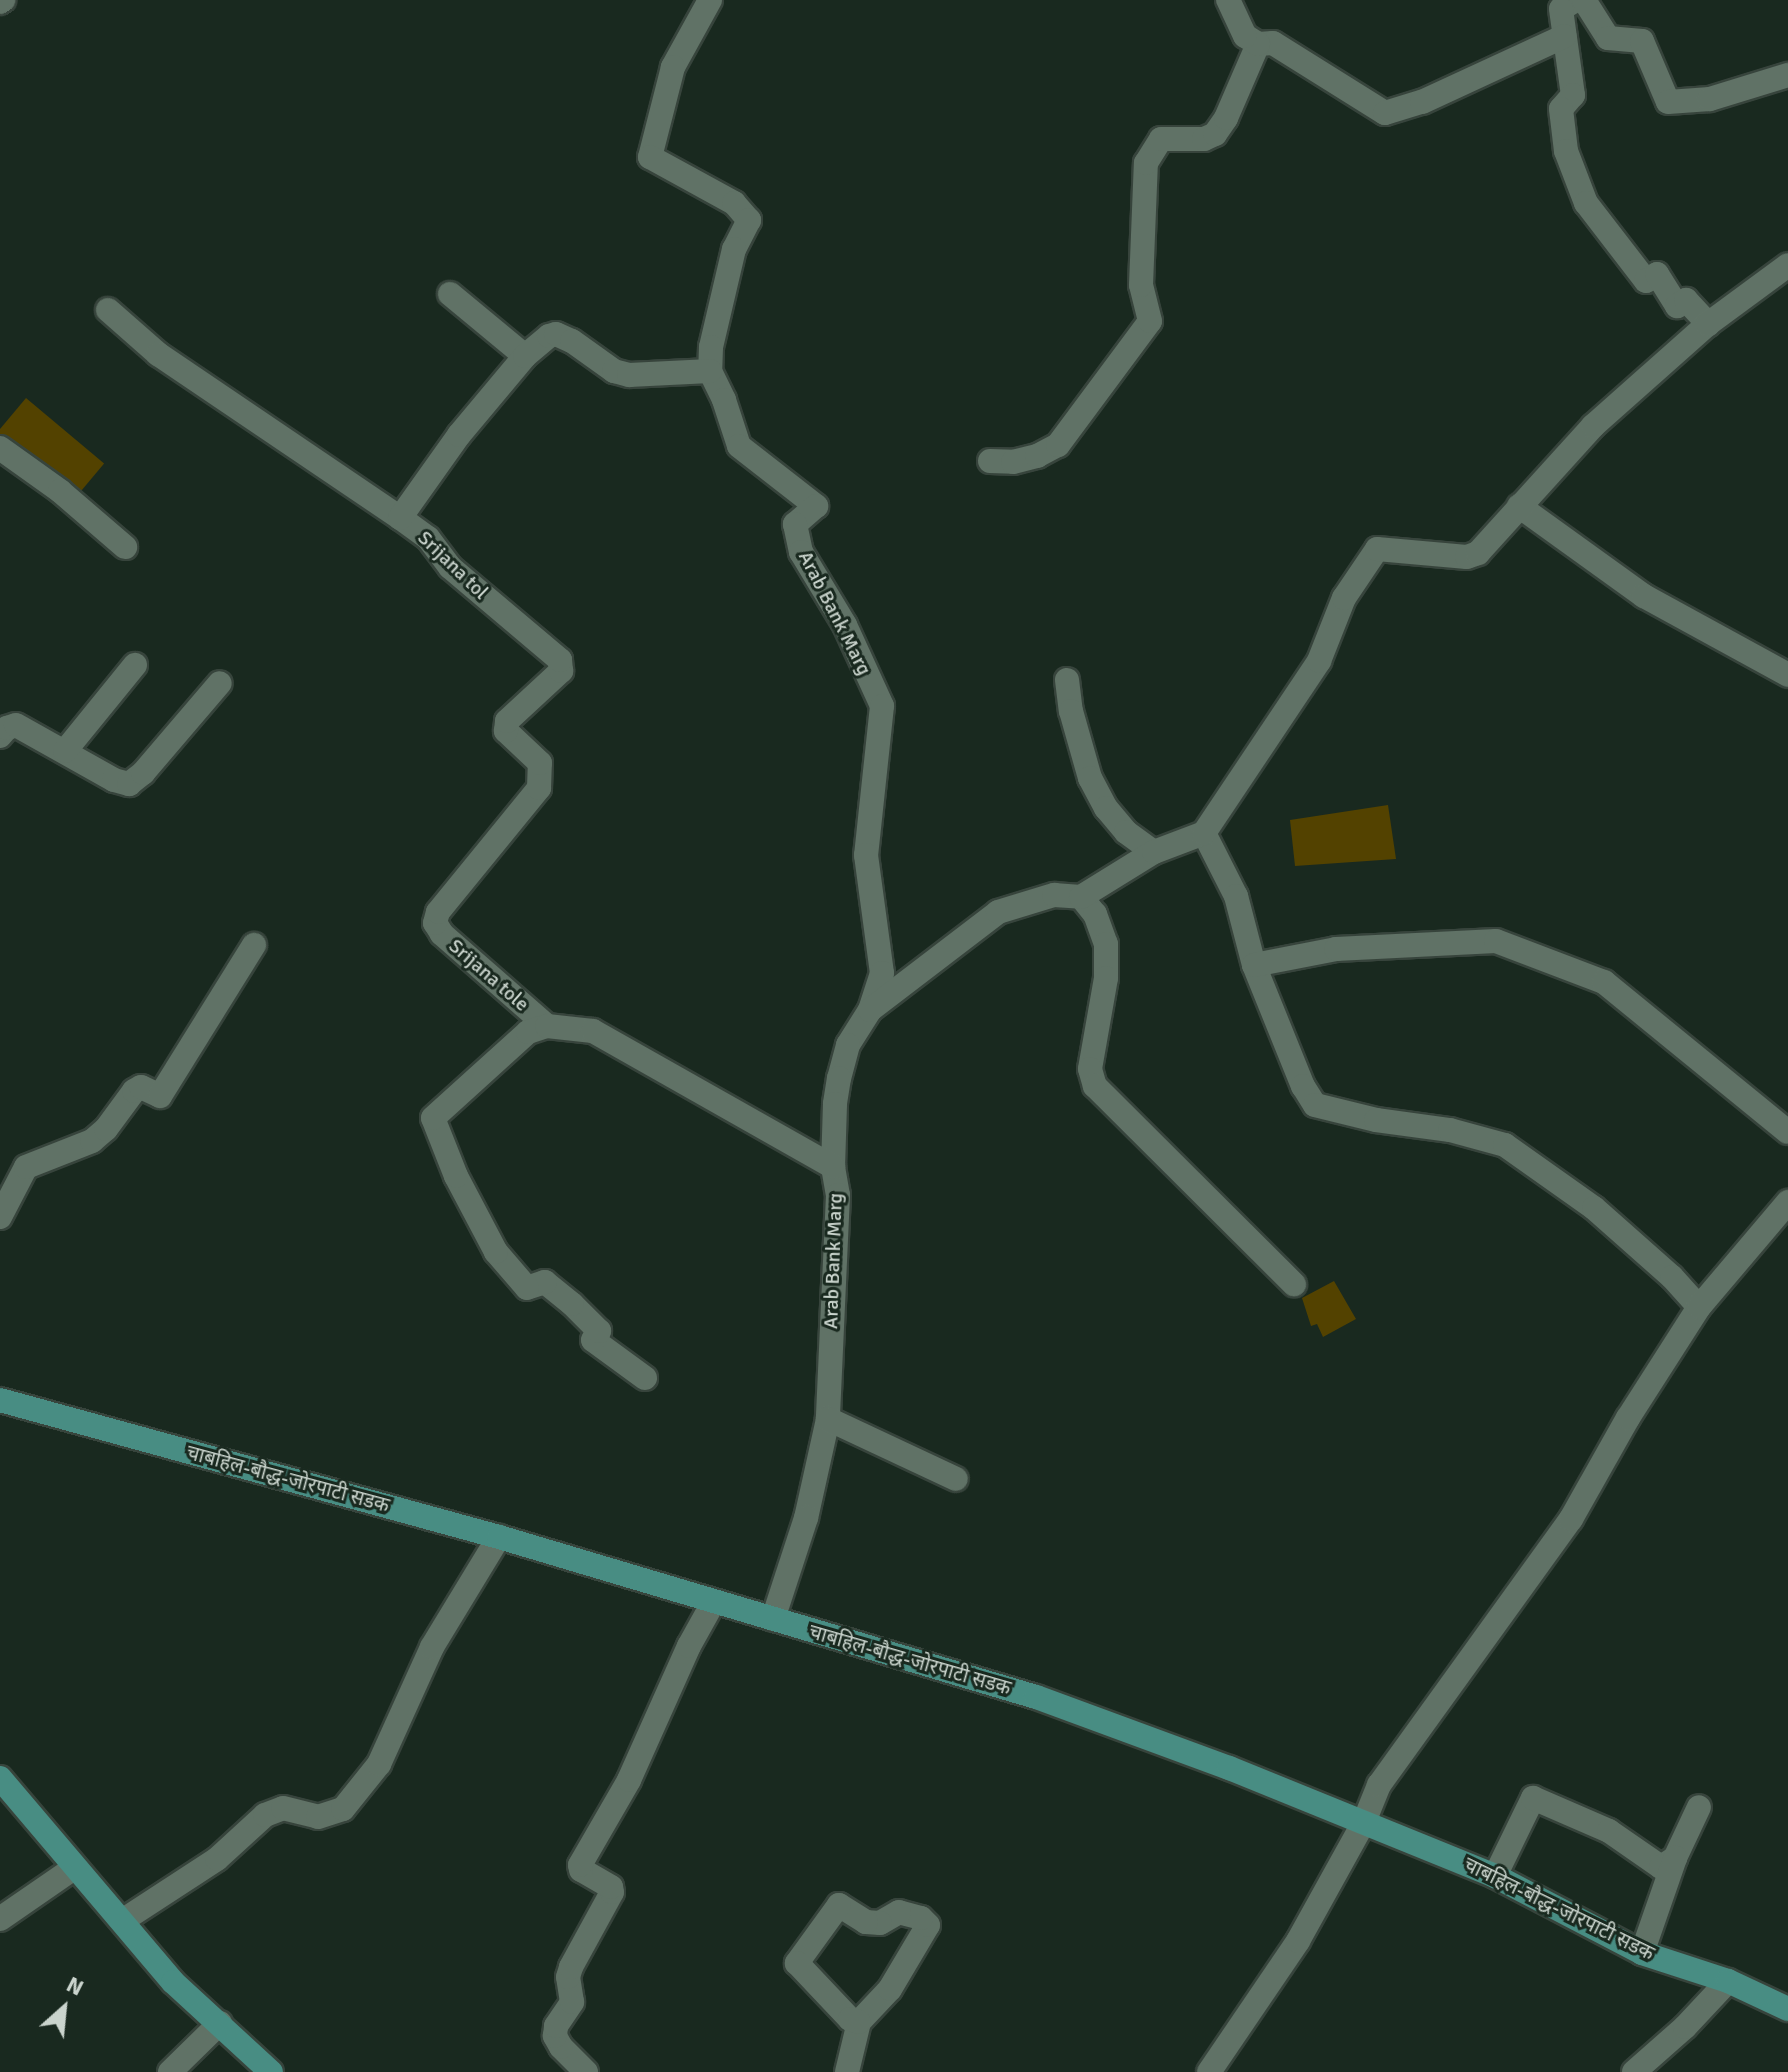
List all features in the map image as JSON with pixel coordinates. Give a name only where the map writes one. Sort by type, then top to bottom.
[{"type":"main road","name":"चाबहिल-बौद्ध-जोरपाटी सडक","points":[[0,1400],[499,1537],[1036,1697],[1364,1822],[1495,1876],[1642,1953],[1786,2004]]},
{"type":"main road","points":[[0,1778],[173,1982],[271,2072]]},
{"type":"street","points":[[710,0],[673,67],[650,157],[734,203],[749,220],[734,249],[711,347],[710,371]]},
{"type":"street","points":[[1228,0],[1245,36],[1258,44],[1273,43],[1385,113],[1422,102],[1565,36]]},
{"type":"street","points":[[1576,0],[1561,9],[1573,95],[1561,109],[1566,151],[1586,203],[1646,281],[1657,274],[1677,306],[1686,300],[1708,324]]},
{"type":"street","points":[[1584,0],[1608,38],[1642,41],[1668,102],[1710,99],[1788,75]]},
{"type":"street","points":[[990,461],[1013,462],[1037,456],[1058,445],[1150,321],[1141,285],[1146,163],[1161,139],[1204,139],[1215,134],[1254,59],[1258,44]]},
{"type":"street","points":[[870,1010],[998,912],[1054,895],[1081,897],[1154,852],[1204,833],[1319,661],[1344,598],[1377,549],[1467,557],[1478,553],[1593,426],[1708,324],[1788,265]]},
{"type":"street","points":[[450,294],[525,356]]},
{"type":"street","points":[[108,310],[158,354],[400,518]]},
{"type":"street","name":"Srijana tol","points":[[435,923],[438,912],[539,788],[540,763],[506,731],[507,721],[561,671],[560,660],[450,567],[428,538],[400,518],[459,435],[525,356],[556,334],[572,341],[614,371],[629,375],[710,371]]},
{"type":"street","name":"Arab Bank Marg","points":[[710,371],[724,400],[739,446],[816,506],[795,524],[801,552],[845,625],[882,706],[866,855],[882,973],[870,1010],[848,1045],[839,1078],[833,1167],[838,1195],[828,1419],[806,1518],[773,1619]]},
{"type":"street","points":[[0,448],[60,491],[125,547]]},
{"type":"street","points":[[1519,506],[1644,596],[1788,675]]},
{"type":"street","points":[[65,751],[135,665]]},
{"type":"street","points":[[1067,680],[1071,711],[1090,778],[1106,808],[1126,832],[1154,852]]},
{"type":"street","points":[[0,736],[16,725],[114,780],[129,784],[143,773],[220,683]]},
{"type":"street","points":[[1204,833],[1236,896],[1254,965],[1303,1086],[1315,1105],[1376,1120],[1450,1130],[1505,1145],[1594,1208],[1672,1277],[1699,1307]]},
{"type":"street","points":[[1081,897],[1095,914],[1106,944],[1106,978],[1090,1069],[1095,1086],[1294,1284]]},
{"type":"street","name":"Srijana tole","points":[[435,923],[442,934],[547,1026]]},
{"type":"street","points":[[1254,965],[1336,949],[1496,941],[1604,982],[1788,1132]]},
{"type":"street","points":[[0,1217],[26,1167],[92,1141],[106,1129],[134,1091],[141,1087],[160,1096],[254,945]]},
{"type":"street","points":[[645,1378],[593,1340],[599,1331],[572,1304],[545,1282],[527,1288],[496,1252],[456,1176],[433,1118],[528,1032],[547,1026],[593,1031],[833,1167]]},
{"type":"street","points":[[1209,2072],[1298,1941],[1364,1822],[1379,1785],[1571,1519],[1628,1418],[1699,1307],[1788,1202]]},
{"type":"street","points":[[828,1419],[956,1479]]},
{"type":"street","points":[[122,1921],[217,1859],[265,1815],[283,1808],[318,1817],[343,1809],[379,1764],[432,1647],[499,1537]]},
{"type":"street","points":[[586,2072],[561,2047],[555,2036],[556,2026],[572,2002],[568,1977],[571,1967],[612,1892],[611,1887],[581,1870],[580,1865],[629,1780],[689,1646],[714,1601]]},
{"type":"street","points":[[1495,1876],[1533,1798],[1609,1831],[1661,1867],[1675,1858]]},
{"type":"street","points":[[1642,1953],[1675,1858],[1699,1807]]},
{"type":"street","points":[[0,1919],[74,1868]]},
{"type":"street","points":[[847,2072],[859,2022],[890,1989],[928,1925],[921,1918],[899,1912],[880,1923],[866,1922],[839,1905],[797,1963],[850,2019],[859,2022]]},
{"type":"street","points":[[1634,2072],[1685,2027],[1728,1981]]},
{"type":"street","points":[[170,2072],[220,2023]]},
{"type":"shaded area","points":[[26,398],[104,464],[74,500],[0,438],[0,429]]},
{"type":"shaded area","points":[[1388,805],[1396,859],[1295,866],[1290,820]]},
{"type":"shaded area","points":[[1334,1281],[1356,1319],[1323,1337],[1317,1324],[1311,1326],[1302,1298]]}]
